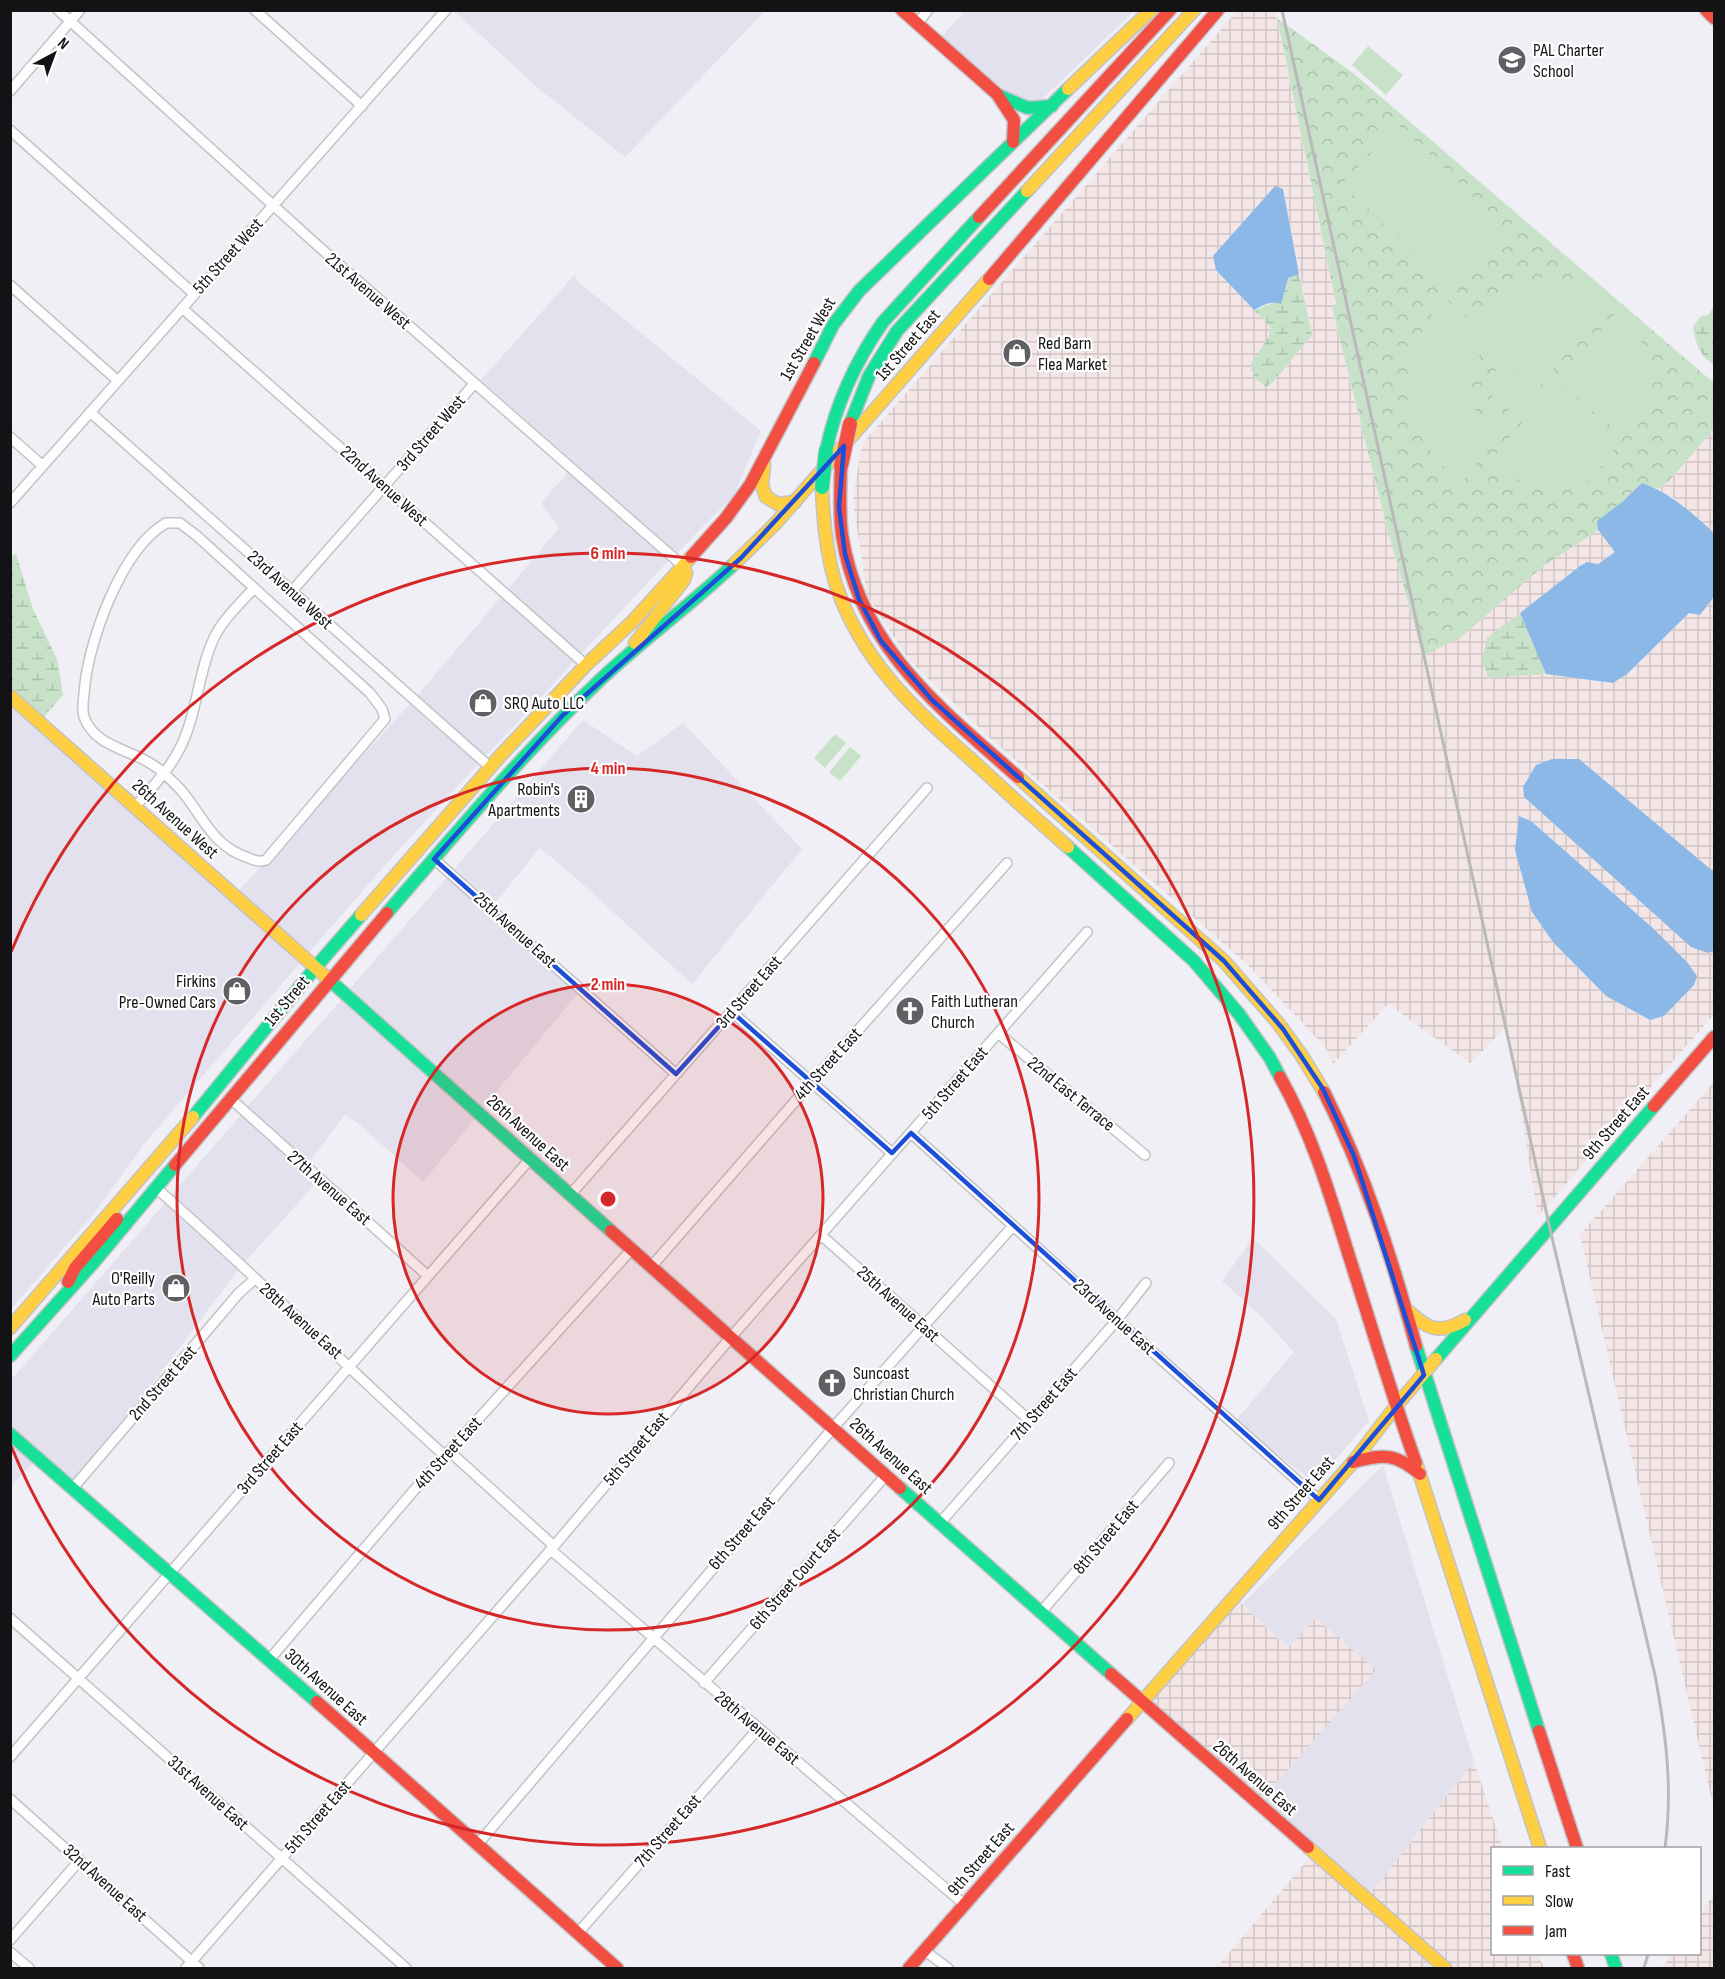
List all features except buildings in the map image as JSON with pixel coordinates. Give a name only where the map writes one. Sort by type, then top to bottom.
[{"type":"main road","points":[[902,10],[997,94],[1014,120],[1013,142]]},
{"type":"main road","name":"1st Street West","points":[[586,665],[632,622],[731,512],[765,459],[817,353],[843,311],[864,285],[1151,10]]},
{"type":"main road","points":[[1170,10],[883,322],[865,348],[837,406],[826,451],[822,487],[824,533],[834,579],[845,610],[859,638],[886,678],[925,718],[1178,945],[1225,996],[1270,1058],[1296,1105],[1322,1167],[1396,1406],[1540,1847]]},
{"type":"main road","points":[[1194,10],[902,325],[872,370],[858,399],[841,466],[839,507],[845,554],[859,599],[881,641],[899,666],[932,700],[1240,977],[1269,1011],[1304,1059],[1338,1118],[1358,1166],[1405,1308],[1424,1375],[1577,1847]]},
{"type":"main road","name":"1st Street East","points":[[601,679],[718,581],[795,502],[1018,247],[1218,10]]},
{"type":"main road","points":[[1706,10],[1714,18]]},
{"type":"main road","points":[[997,94],[1028,108],[1052,106]]},
{"type":"main road","points":[[765,459],[762,485],[766,497],[778,504],[795,502]]},
{"type":"main road","points":[[477,808],[495,777],[582,683],[587,674],[586,665],[603,669],[623,660],[684,580],[686,573],[683,566]]},
{"type":"main road","name":"1st Street","points":[[10,1328],[216,1088],[315,968],[490,767],[586,665]]},
{"type":"main road","name":"1st Street","points":[[10,1356],[156,1188],[328,980],[477,808],[545,733],[601,679]]},
{"type":"main road","name":"26th Avenue West","points":[[10,696],[315,968]]},
{"type":"main road","name":"26th Avenue East","points":[[315,968],[1445,1968]]},
{"type":"main road","name":"9th Street East","points":[[909,1968],[1353,1462],[1396,1406],[1523,1256],[1550,1229],[1714,1037]]},
{"type":"main road","points":[[156,1188],[153,1182],[155,1176],[207,1113],[216,1088]]},
{"type":"main road","points":[[61,1298],[75,1268],[135,1196],[132,1187]]},
{"type":"main road","points":[[1405,1308],[1430,1328],[1440,1330],[1455,1327],[1478,1310]]},
{"type":"main road","name":"30th Avenue East","points":[[10,1434],[616,1968]]},
{"type":"main road","points":[[1353,1462],[1382,1455],[1395,1456],[1406,1461],[1420,1474]]},
{"type":"street","name":"21st Avenue West","points":[[58,10],[474,384],[683,566]]},
{"type":"street","points":[[10,91],[81,10]]},
{"type":"street","points":[[255,10],[362,106]]},
{"type":"street","name":"5th Street West","points":[[10,503],[446,10]]},
{"type":"street","points":[[917,24],[928,10]]},
{"type":"street","points":[[10,129],[194,294]]},
{"type":"street","points":[[10,285],[118,381]]},
{"type":"street","name":"22nd Avenue West","points":[[182,308],[586,665]]},
{"type":"street","name":"3rd Street West","points":[[292,591],[474,384]]},
{"type":"street","name":"23rd Avenue West","points":[[90,412],[490,767]]},
{"type":"street","points":[[10,437],[43,466]]},
{"type":"street","points":[[166,523],[180,523],[370,693],[382,709],[385,719],[266,860],[260,862],[241,856],[222,844],[200,819],[181,790],[163,773],[153,765],[102,740],[87,724],[83,714],[85,684],[94,638],[127,564],[156,528],[166,523]]},
{"type":"street","points":[[135,807],[176,757],[195,711],[206,657],[214,638],[222,623],[254,588]]},
{"type":"street","name":"3rd Street East","points":[[570,1195],[927,788]]},
{"type":"street","name":"25th Avenue East","points":[[435,859],[676,1074]]},
{"type":"street","name":"4th Street East","points":[[651,1267],[1007,863]]},
{"type":"street","name":"5th Street East","points":[[192,1966],[282,1858],[552,1548],[732,1336],[1088,932]]},
{"type":"street","points":[[732,1012],[892,1154]]},
{"type":"street","name":"22nd East Terrace","points":[[998,1033],[1145,1155]]},
{"type":"street","name":"27th Avenue East","points":[[231,1099],[428,1275]]},
{"type":"street","name":"23rd Avenue East","points":[[911,1133],[1319,1500]]},
{"type":"street","name":"3rd Street East","points":[[10,1757],[530,1159]]},
{"type":"street","name":"28th Avenue East","points":[[156,1188],[211,1236],[255,1280],[349,1365],[369,1387],[447,1453],[652,1638],[965,1905]]},
{"type":"street","name":"6th Street East","points":[[477,1845],[833,1428],[1013,1226]]},
{"type":"street","name":"25th Avenue East","points":[[821,1234],[1029,1420]]},
{"type":"street","name":"4th Street East","points":[[269,1660],[447,1453],[632,1249]]},
{"type":"street","name":"2nd Street East","points":[[73,1488],[232,1302],[255,1280]]},
{"type":"street","name":"7th Street East","points":[[940,1523],[1117,1320],[1146,1283]]},
{"type":"street","name":"8th Street East","points":[[1042,1611],[1169,1463]]},
{"type":"street","name":"6th Street Court East","points":[[704,1683],[886,1475]]},
{"type":"street","name":"31st Avenue East","points":[[10,1618],[406,1968]]},
{"type":"street","name":"7th Street East","points":[[577,1934],[758,1729]]},
{"type":"street","name":"32nd Avenue East","points":[[10,1799],[80,1860],[192,1966]]},
{"type":"street","points":[[10,1940],[80,1860]]},
{"type":"street","points":[[925,1951],[948,1968]]},
{"type":"street","points":[[10,1952],[29,1968]]},
{"type":"highlighted area","points":[[844,446],[839,507],[845,554],[859,599],[881,641],[932,700],[1224,961],[1283,1029],[1323,1089],[1354,1156],[1424,1375],[1319,1500],[911,1133],[892,1153],[732,1012],[676,1074],[434,859],[563,715],[741,558]]},
{"type":"shaded area","points":[[454,11],[765,11],[625,157],[538,88]]},
{"type":"shaded area","points":[[965,11],[1134,11],[1035,106],[1000,90],[940,38]]},
{"type":"shaded area","points":[[1237,11],[1275,11],[1336,303],[1332,308],[1385,520],[1423,655],[1541,568],[1598,530],[1615,552],[1597,564],[1587,562],[1580,566],[1488,638],[1482,660],[1488,678],[1541,673],[1613,683],[1627,674],[1689,612],[1701,615],[1714,597],[1714,872],[1579,759],[1524,797],[1691,947],[1708,953],[1714,951],[1714,1014],[1538,1216],[1507,1026],[1470,1063],[1388,1004],[1333,1064],[1325,1047],[1249,966],[990,738],[909,660],[867,595],[853,501],[862,444]],"holes":[[[1283,189],[1312,335],[1273,382],[1266,387],[1251,364],[1268,338],[1271,328],[1216,270]],[[1519,816],[1531,821],[1655,930],[1687,962],[1694,985],[1664,1016],[1649,1020],[1606,996],[1553,942],[1532,912]]]},
{"type":"shaded area","points":[[577,272],[576,280],[761,431],[734,495],[677,553],[481,380]]},
{"type":"shaded area","points":[[1714,429],[1714,533],[1675,499],[1658,489],[1668,482]]},
{"type":"shaded area","points":[[568,472],[669,560],[581,654],[508,589],[559,528],[541,503]]},
{"type":"shaded area","points":[[501,597],[574,662],[486,756],[417,696]]},
{"type":"shaded area","points":[[11,703],[300,963],[144,1144],[96,1211],[11,1309]]},
{"type":"shaded area","points":[[410,704],[478,764],[393,856],[307,955],[237,892],[261,867],[270,863],[334,787]]},
{"type":"shaded area","points":[[583,720],[637,756],[683,723],[802,849],[692,984],[540,848],[494,904],[455,868]]},
{"type":"shaded area","points":[[448,876],[578,993],[482,1109],[347,992]]},
{"type":"shaded area","points":[[341,1000],[476,1117],[423,1182],[360,1125],[345,1115],[308,1163],[247,1107]]},
{"type":"shaded area","points":[[1714,1082],[1714,1809],[1580,1235]]},
{"type":"shaded area","points":[[241,1115],[316,1183],[245,1262],[172,1194]]},
{"type":"shaded area","points":[[166,1202],[238,1270],[128,1416],[73,1481],[11,1427],[11,1380]]},
{"type":"shaded area","points":[[1253,1238],[1336,1319],[1369,1421],[1315,1483],[1236,1420],[1294,1352],[1262,1317],[1222,1281]]},
{"type":"shaded area","points":[[11,1441],[34,1462],[11,1486]]},
{"type":"shaded area","points":[[1383,1465],[1474,1762],[1369,1895],[1261,1800],[1316,1619],[1289,1648],[1242,1604]]},
{"type":"shaded area","points":[[1238,1600],[1288,1648],[1316,1618],[1376,1670],[1261,1800],[1149,1702]]},
{"type":"shaded area","points":[[1474,1762],[1503,1847],[1491,1847],[1491,1955],[1538,1955],[1544,1968],[1454,1968],[1369,1895]]},
{"type":"shaded area","points":[[1310,1857],[1438,1968],[1217,1967]]},
{"type":"shaded area","points":[[1714,1894],[1714,1968],[1662,1968],[1672,1955],[1701,1955],[1701,1914]]},
{"type":"green space","points":[[1277,18],[1353,73],[1714,383],[1714,429],[1668,482],[1658,489],[1642,483],[1597,521],[1598,530],[1541,568],[1461,637],[1423,656],[1385,520],[1332,308],[1336,303]]},
{"type":"green space","points":[[1368,46],[1403,75],[1386,95],[1352,65]]},
{"type":"green space","points":[[1398,125],[1506,228],[1503,231],[1508,236],[1455,291],[1342,184]]},
{"type":"green space","points":[[1299,274],[1312,335],[1273,382],[1266,387],[1254,377],[1251,364],[1268,338],[1271,328],[1254,310],[1276,302],[1288,278]]},
{"type":"green space","points":[[1546,277],[1582,285],[1608,304],[1549,374],[1481,315],[1509,289]]},
{"type":"green space","points":[[1444,298],[1543,381],[1461,484],[1439,461],[1423,439],[1412,417],[1407,395],[1408,372],[1414,349],[1426,324]],"holes":[[[1489,349],[1523,377],[1530,378],[1532,381],[1529,388],[1525,389],[1498,423],[1485,418],[1475,410],[1469,400],[1466,389],[1471,367],[1478,357]]]},
{"type":"green space","points":[[1714,307],[1714,364],[1702,353],[1693,327],[1701,316],[1708,315]]},
{"type":"green space","points":[[1617,311],[1628,322],[1644,346],[1650,371],[1650,385],[1642,414],[1625,437],[1559,383]]},
{"type":"green space","points":[[1505,365],[1521,379],[1523,386],[1509,403],[1501,403],[1486,391],[1488,387],[1486,382],[1499,366]]},
{"type":"green space","points":[[1550,388],[1618,444],[1592,476],[1581,484],[1557,490],[1545,489],[1522,481],[1490,462]]},
{"type":"green space","points":[[16,554],[33,609],[57,659],[63,695],[43,718],[11,689],[10,557]]},
{"type":"green space","points":[[1520,613],[1546,674],[1488,678],[1482,660],[1487,638]]},
{"type":"green space","points":[[835,734],[846,743],[825,768],[814,758]]},
{"type":"green space","points":[[850,747],[861,756],[840,781],[829,772]]},
{"type":"water","points":[[1275,186],[1283,189],[1299,274],[1288,278],[1281,304],[1270,303],[1254,310],[1216,270],[1213,256]]},
{"type":"water","points":[[1642,483],[1672,498],[1714,533],[1714,597],[1700,615],[1689,613],[1627,674],[1613,683],[1546,674],[1520,613],[1580,566],[1587,562],[1598,564],[1615,552],[1598,530],[1597,521]]},
{"type":"water","points":[[1552,759],[1579,759],[1714,872],[1714,951],[1708,953],[1691,947],[1524,797],[1523,787],[1536,765]]},
{"type":"water","points":[[1519,816],[1531,821],[1655,930],[1687,962],[1697,976],[1694,985],[1664,1016],[1650,1020],[1606,996],[1553,942],[1532,912],[1515,850]]},
{"type":"railway","points":[[1282,10],[1550,1229],[1655,1675],[1667,1762],[1668,1804],[1665,1847]]},
{"type":"railway","points":[[1644,1968],[1648,1955]]},
{"type":"traffic: fast","points":[[814,363],[833,325],[859,291],[1068,89]]},
{"type":"traffic: fast","points":[[1000,96],[1028,108],[1052,106]]},
{"type":"traffic: fast","points":[[850,424],[869,376],[897,331],[1027,191]]},
{"type":"traffic: fast","points":[[826,451],[841,400],[855,368],[873,337],[883,322],[979,217]]},
{"type":"traffic: fast","points":[[822,487],[826,451]]},
{"type":"traffic: fast","points":[[387,913],[490,794],[571,708],[615,666],[734,564]]},
{"type":"traffic: fast","points":[[1068,847],[1194,961],[1239,1014],[1270,1058],[1280,1077]]},
{"type":"traffic: fast","points":[[193,1117],[361,915]]},
{"type":"traffic: fast","points":[[325,976],[611,1231]]},
{"type":"traffic: fast","points":[[1436,1359],[1654,1106]]},
{"type":"traffic: fast","points":[[10,1356],[95,1261],[175,1165]]},
{"type":"traffic: fast","points":[[1416,1346],[1539,1731]]},
{"type":"traffic: fast","points":[[10,1434],[317,1702]]},
{"type":"traffic: fast","points":[[900,1488],[1111,1674]]},
{"type":"traffic: fast","points":[[1611,1955],[1616,1968]]},
{"type":"traffic: slow","points":[[1068,89],[1151,10]]},
{"type":"traffic: slow","points":[[1027,191],[1194,10]]},
{"type":"traffic: slow","points":[[734,564],[775,524],[989,279]]},
{"type":"traffic: slow","points":[[764,465],[762,485],[766,497],[778,504],[795,502]]},
{"type":"traffic: slow","points":[[822,487],[829,559],[835,582],[859,636],[874,659],[891,681],[930,722],[1068,847]]},
{"type":"traffic: slow","points":[[361,915],[501,755],[586,665],[632,622],[691,557]]},
{"type":"traffic: slow","points":[[635,643],[684,580],[686,573],[683,566]]},
{"type":"traffic: slow","points":[[10,696],[325,976]]},
{"type":"traffic: slow","points":[[1018,777],[1224,961],[1278,1023],[1324,1092]]},
{"type":"traffic: slow","points":[[10,1328],[193,1117]]},
{"type":"traffic: slow","points":[[1405,1308],[1419,1321],[1433,1328],[1447,1328],[1465,1320]]},
{"type":"traffic: slow","points":[[1127,1719],[1353,1462],[1436,1359]]},
{"type":"traffic: slow","points":[[1416,1463],[1540,1847]]},
{"type":"traffic: slow","points":[[1308,1847],[1445,1968]]},
{"type":"traffic: jam","points":[[902,10],[997,94],[1014,120],[1013,142]]},
{"type":"traffic: jam","points":[[979,217],[1170,10]]},
{"type":"traffic: jam","points":[[989,279],[1218,10]]},
{"type":"traffic: jam","points":[[1706,10],[1714,18]]},
{"type":"traffic: jam","points":[[691,557],[726,518],[750,485],[814,363]]},
{"type":"traffic: jam","points":[[841,466],[850,424]]},
{"type":"traffic: jam","points":[[841,466],[842,535],[851,574],[866,610],[884,642],[932,699],[1018,777]]},
{"type":"traffic: jam","points":[[175,1165],[387,913]]},
{"type":"traffic: jam","points":[[1654,1106],[1714,1037]]},
{"type":"traffic: jam","points":[[1280,1077],[1302,1121],[1320,1166],[1416,1463]]},
{"type":"traffic: jam","points":[[1324,1092],[1365,1185],[1416,1346]]},
{"type":"traffic: jam","points":[[68,1282],[75,1268],[117,1219]]},
{"type":"traffic: jam","points":[[611,1231],[900,1488]]},
{"type":"traffic: jam","points":[[1353,1462],[1389,1457],[1403,1462],[1420,1474]]},
{"type":"traffic: jam","points":[[1111,1674],[1308,1847]]},
{"type":"traffic: jam","points":[[317,1702],[617,1968]]},
{"type":"traffic: jam","points":[[909,1968],[1127,1719]]},
{"type":"traffic: jam","points":[[1539,1731],[1577,1847]]},
{"type":"traffic: jam","points":[[1573,1955],[1578,1968]]},
{"type":"place","name":"PAL Charter School","points":[[1512,60]]},
{"type":"place","name":"Red Barn Flea Market","points":[[1017,353]]},
{"type":"place","name":"SRQ Auto LLC","points":[[483,703]]},
{"type":"place","name":"Robin's Apartments","points":[[581,799]]},
{"type":"place","name":"Firkins Pre-Owned Cars","points":[[237,991]]},
{"type":"place","name":"Faith Lutheran Church","points":[[910,1011]]},
{"type":"place","name":"O'Reilly Auto Parts","points":[[176,1288]]},
{"type":"place","name":"Suncoast Christian Church","points":[[832,1383]]}]
